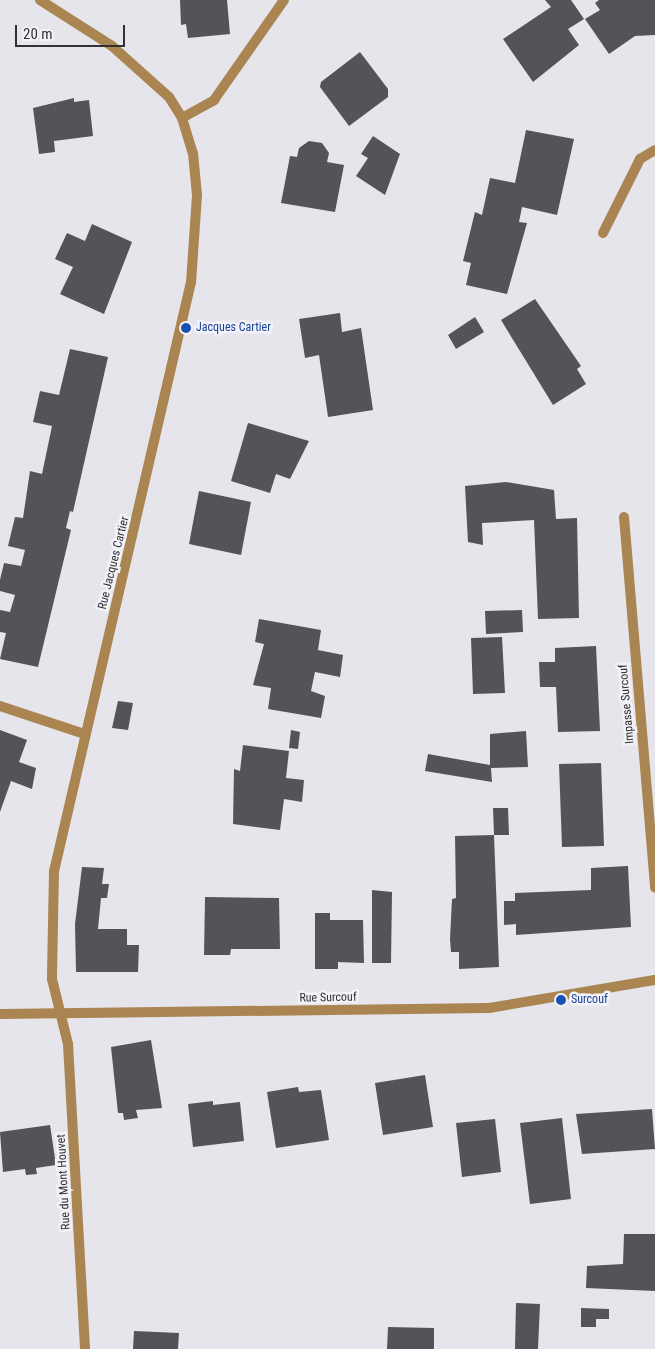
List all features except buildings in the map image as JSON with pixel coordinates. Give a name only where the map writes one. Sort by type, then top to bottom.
[{"type":"street","name":"Rue Jacques Cartier","points":[[40,0],[112,46],[170,97],[182,118],[193,153],[198,195],[192,282],[84,734],[54,872],[52,979],[60,1014]]},
{"type":"street","points":[[182,118],[214,100],[284,0]]},
{"type":"street","points":[[603,234],[640,159],[655,150]]},
{"type":"street","name":"Impasse Surcouf","points":[[624,517],[655,888]]},
{"type":"street","points":[[0,706],[84,734]]},
{"type":"street","name":"Rue Surcouf","points":[[0,1014],[489,1008],[655,980]]},
{"type":"street","name":"Rue du Mont Houvet","points":[[60,1014],[68,1044],[85,1349]]},
{"type":"place","name":"Jacques Cartier","points":[[186,328]]},
{"type":"place","name":"Surcouf","points":[[561,1000]]}]
